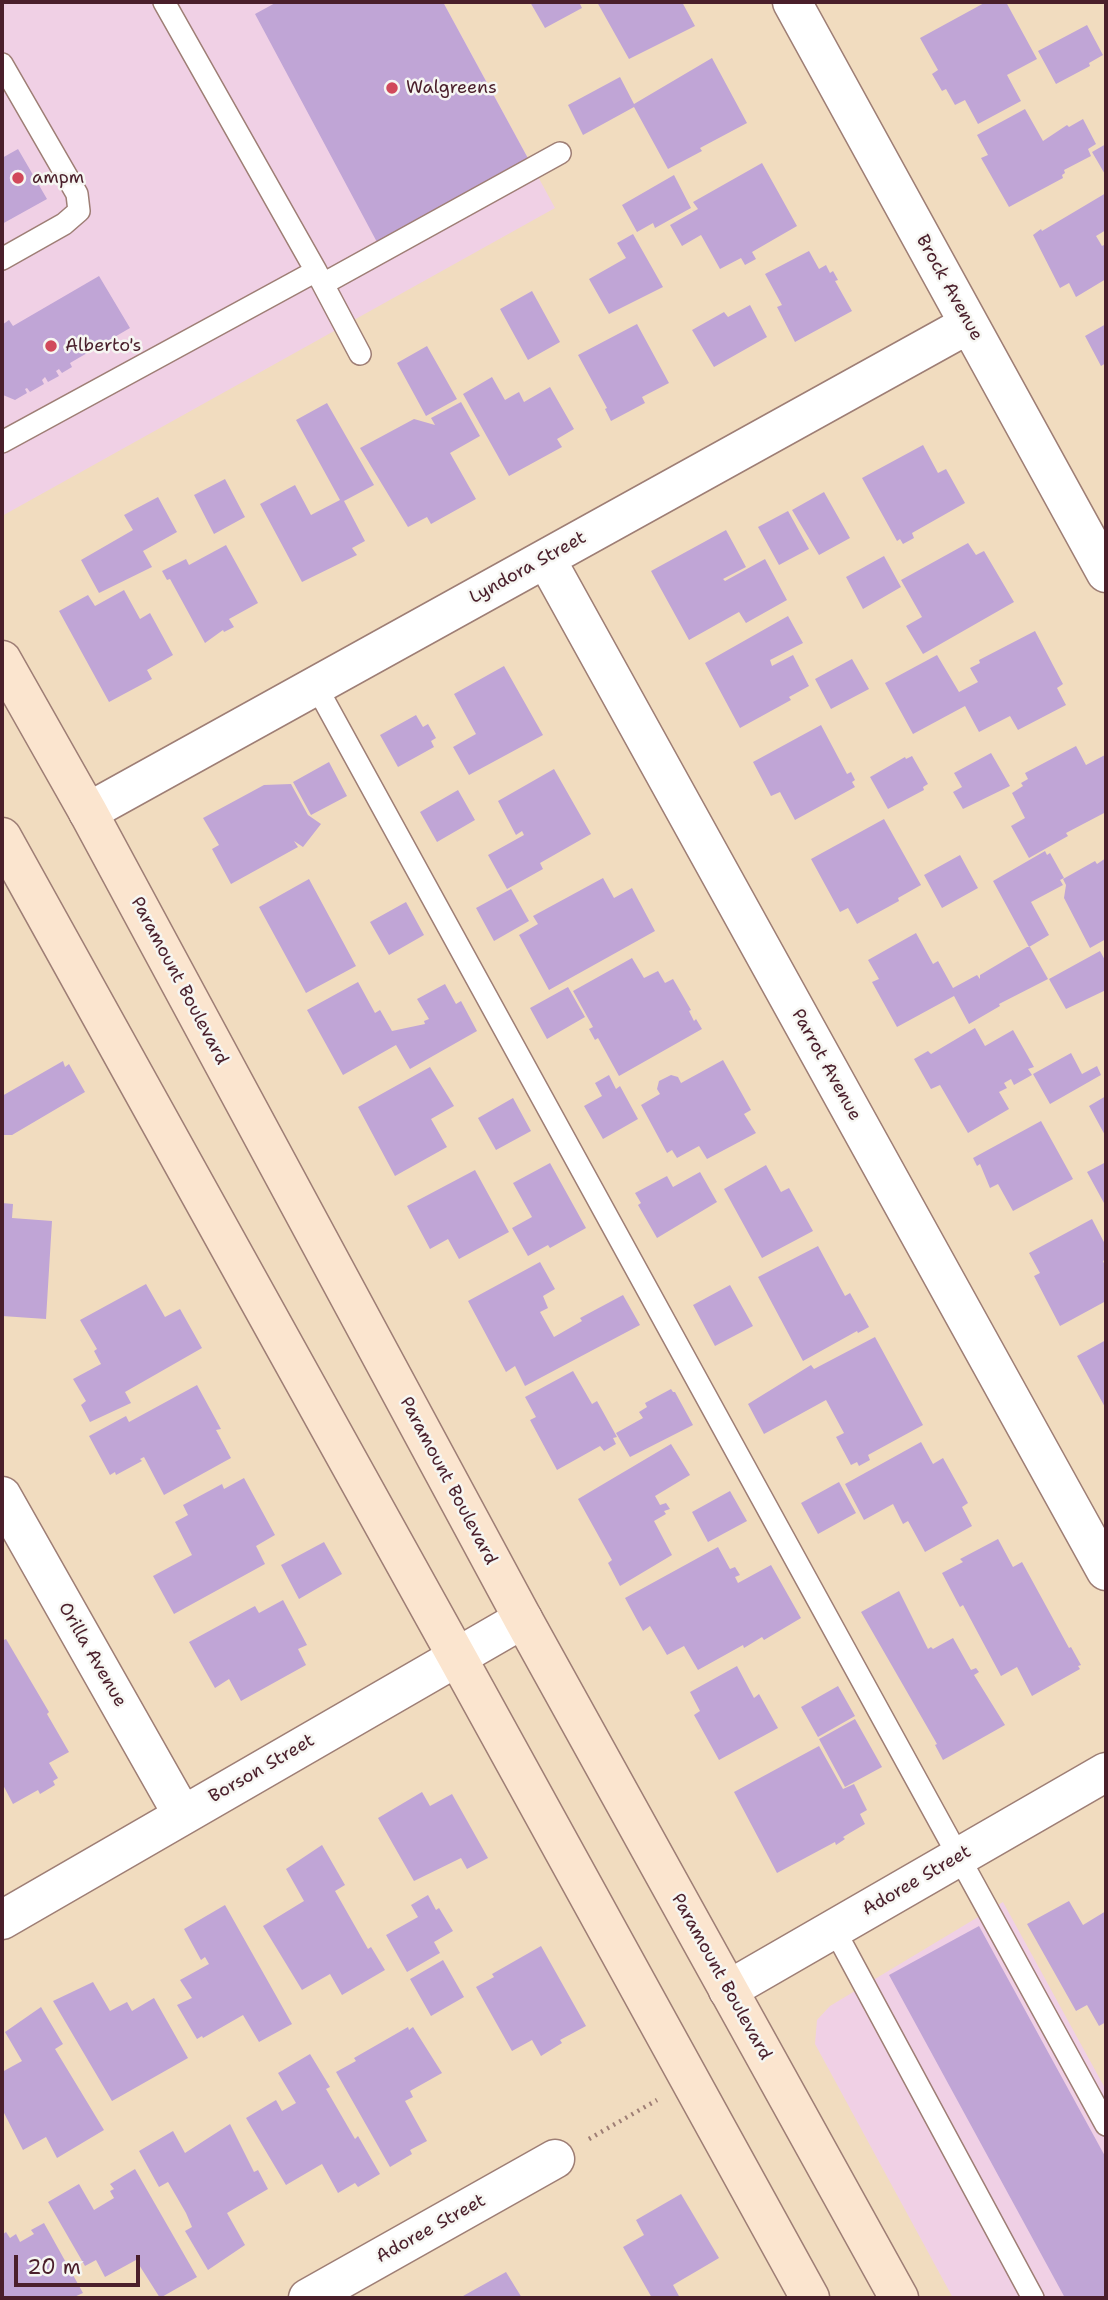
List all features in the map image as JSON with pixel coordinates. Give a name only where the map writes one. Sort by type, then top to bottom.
[{"type":"main road","name":"Paramount Boulevard","points":[[2,660],[88,812],[523,1619],[900,2298]]},
{"type":"main road","points":[[2,837],[810,2298]]},
{"type":"street","name":"Brock Avenue","points":[[792,2],[1106,573]]},
{"type":"street","name":"Lyndora Street","points":[[88,812],[969,324]]},
{"type":"street","name":"Parrot Avenue","points":[[546,559],[1106,1571]]},
{"type":"street","name":"Orilla Avenue","points":[[2,1496],[183,1814]]},
{"type":"street","name":"Borson Street","points":[[2,1920],[523,1619]]},
{"type":"street","name":"Adoree Street","points":[[728,1990],[1106,1772]]},
{"type":"street","name":"Adoree Street","points":[[308,2298],[555,2159]]},
{"type":"lane","points":[[164,2],[360,354]]},
{"type":"lane","points":[[2,64],[77,194],[79,211],[64,224],[2,259]]},
{"type":"lane","points":[[2,442],[560,153]]},
{"type":"lane","points":[[316,686],[959,1857],[1097,2088],[1106,2125]]},
{"type":"lane","points":[[834,1929],[1033,2298]]},
{"type":"path","points":[[555,2159],[691,2081]]},
{"type":"shaded area","points":[[2,2],[443,2],[555,208],[2,516]]},
{"type":"shaded area","points":[[1003,1902],[1106,2090],[1106,2298],[953,2298],[815,2044],[817,2020],[830,2006]]},
{"type":"building","name":"Walgreens","points":[[277,2],[443,2],[530,162],[378,244],[255,14]]},
{"type":"building","points":[[530,2],[579,2],[582,8],[545,28]]},
{"type":"building","points":[[597,2],[682,2],[695,26],[629,59]]},
{"type":"building","points":[[986,2],[1006,2],[1037,59],[1007,75],[1021,101],[978,124],[965,100],[955,105],[946,89],[942,91],[932,74],[938,70],[920,38]]},
{"type":"building","points":[[1087,25],[1103,55],[1089,63],[1090,66],[1056,84],[1038,51]]},
{"type":"building","points":[[712,58],[747,123],[668,169],[634,107],[583,135],[568,105],[620,77],[634,104]]},
{"type":"building","points":[[1025,109],[1043,141],[1067,125],[1069,127],[1083,119],[1096,144],[1088,149],[1091,156],[1064,170],[1063,178],[1009,207],[981,158],[988,155],[977,135]]},
{"type":"building","points":[[1106,144],[1106,176],[1092,152]]},
{"type":"building","name":"ampm","points":[[18,149],[47,199],[2,224],[2,158]]},
{"type":"building","points":[[762,163],[797,226],[752,252],[756,259],[745,265],[741,258],[720,269],[701,235],[682,246],[670,225],[698,209],[693,202]]},
{"type":"building","points":[[674,175],[691,208],[655,228],[653,223],[637,232],[622,205]]},
{"type":"building","points":[[1106,193],[1106,230],[1096,236],[1102,246],[1106,244],[1106,279],[1076,297],[1069,283],[1060,288],[1033,235]]},
{"type":"building","points":[[633,234],[663,287],[609,314],[589,279],[626,258],[617,243]]},
{"type":"building","points":[[809,251],[819,269],[826,265],[830,273],[833,271],[838,280],[835,281],[852,311],[795,342],[777,307],[782,305],[765,274]]},
{"type":"building","name":"Alberto's","points":[[99,276],[130,328],[70,363],[72,367],[62,373],[59,369],[56,371],[59,376],[48,382],[45,377],[42,380],[44,384],[30,392],[25,389],[27,393],[15,400],[3,395],[2,325],[9,320],[13,326]]},
{"type":"building","points":[[532,291],[560,342],[528,360],[500,309]]},
{"type":"building","points":[[750,305],[767,337],[714,367],[692,330],[724,312],[728,317]]},
{"type":"building","points":[[637,324],[669,383],[642,397],[645,403],[611,421],[605,409],[607,408],[578,355]]},
{"type":"building","points":[[1106,324],[1106,363],[1101,366],[1085,336]]},
{"type":"building","points":[[427,346],[457,399],[426,416],[397,363]]},
{"type":"building","points":[[492,377],[505,400],[519,392],[524,402],[550,387],[574,429],[557,439],[562,447],[509,476],[463,394]]},
{"type":"building","points":[[461,402],[480,436],[450,453],[476,499],[431,524],[427,517],[408,527],[360,448],[414,419],[435,425],[431,418]]},
{"type":"building","points":[[327,403],[374,485],[344,501],[365,541],[352,548],[357,555],[302,582],[260,504],[295,485],[311,515],[340,500],[296,420]]},
{"type":"building","points":[[923,445],[938,473],[946,469],[965,503],[912,533],[914,538],[903,544],[900,539],[897,541],[862,478]]},
{"type":"building","points":[[225,479],[245,517],[214,534],[194,495]]},
{"type":"building","points":[[824,492],[850,538],[819,555],[792,510]]},
{"type":"building","points":[[158,497],[177,532],[143,551],[152,567],[99,593],[81,560],[133,530],[124,515]]},
{"type":"building","points":[[788,511],[809,549],[779,565],[758,527]]},
{"type":"building","points":[[726,530],[746,567],[723,579],[725,581],[765,559],[787,600],[746,623],[739,612],[689,640],[651,571]]},
{"type":"building","points":[[968,543],[976,555],[984,551],[1014,602],[923,654],[906,626],[922,617],[901,580]]},
{"type":"building","points":[[226,545],[258,603],[229,619],[234,627],[224,632],[223,630],[205,643],[170,579],[167,580],[162,571],[186,559],[189,565]]},
{"type":"building","points":[[884,556],[901,587],[863,609],[846,577]]},
{"type":"building","points":[[124,590],[140,619],[150,613],[173,655],[147,670],[152,679],[109,702],[59,611],[88,595],[95,606]]},
{"type":"building","points":[[788,616],[803,643],[770,660],[772,666],[793,655],[809,686],[789,697],[791,700],[740,728],[705,663]]},
{"type":"building","points":[[1035,631],[1063,684],[1057,688],[1066,705],[1018,730],[1010,716],[979,732],[965,706],[913,734],[885,683],[937,655],[959,692],[978,682],[970,668],[980,663],[979,660]]},
{"type":"building","points":[[852,659],[869,689],[831,709],[815,679]]},
{"type":"building","points":[[504,666],[543,735],[469,775],[453,747],[476,734],[454,694]]},
{"type":"building","points":[[416,715],[423,727],[428,724],[436,738],[431,741],[434,747],[398,767],[380,735]]},
{"type":"building","points":[[821,725],[847,774],[851,772],[855,787],[795,820],[780,792],[771,796],[753,762]]},
{"type":"building","points":[[1076,746],[1086,765],[1105,755],[1106,812],[1066,833],[1068,836],[1029,858],[1011,826],[1025,818],[1012,793],[1028,779],[1025,773]]},
{"type":"building","points":[[991,753],[1010,786],[963,809],[953,792],[962,787],[954,773]]},
{"type":"building","points":[[912,756],[928,784],[923,787],[924,790],[888,809],[870,777],[905,757],[906,759]]},
{"type":"building","points":[[329,762],[347,796],[311,815],[293,782]]},
{"type":"building","points":[[554,769],[591,834],[540,863],[543,869],[507,889],[488,855],[524,835],[522,831],[516,835],[498,801]]},
{"type":"building","points":[[291,784],[308,815],[321,824],[303,847],[294,841],[298,847],[231,884],[212,849],[219,845],[203,818],[264,785]]},
{"type":"building","points":[[458,790],[475,820],[437,842],[420,812]]},
{"type":"building","points":[[884,819],[921,885],[898,898],[899,901],[857,924],[848,908],[840,912],[811,859]]},
{"type":"building","points":[[1045,851],[1047,855],[1050,853],[1064,878],[1060,880],[1063,885],[1031,902],[1049,935],[1029,947],[993,881]]},
{"type":"building","points":[[960,855],[978,888],[942,908],[924,875]]},
{"type":"building","points":[[1106,858],[1106,939],[1090,948],[1064,898],[1066,885],[1063,879],[1095,861],[1097,864]]},
{"type":"building","points":[[603,878],[614,898],[632,888],[655,931],[549,990],[519,935],[538,924],[533,916]]},
{"type":"building","points":[[309,879],[356,966],[306,993],[259,907]]},
{"type":"building","points":[[511,889],[529,921],[494,941],[476,908]]},
{"type":"building","points":[[406,902],[424,935],[389,955],[370,922]]},
{"type":"building","points":[[916,933],[933,964],[938,961],[953,988],[977,975],[980,979],[980,975],[1027,947],[1030,947],[1048,979],[999,1004],[1000,1006],[969,1024],[954,996],[897,1027],[872,982],[879,979],[868,960]]},
{"type":"building","points":[[1100,951],[1106,962],[1106,990],[1066,1009],[1049,979]]},
{"type":"building","points":[[632,958],[644,978],[658,971],[665,983],[673,979],[691,1010],[689,1011],[694,1021],[696,1019],[702,1029],[619,1076],[598,1038],[595,1040],[589,1029],[593,1027],[573,991]]},
{"type":"building","points":[[358,982],[375,1013],[380,1010],[392,1031],[425,1024],[424,1021],[429,1019],[417,999],[445,984],[456,1004],[461,1001],[477,1031],[410,1069],[396,1045],[343,1075],[307,1010]]},
{"type":"building","points":[[568,987],[585,1017],[547,1039],[530,1008]]},
{"type":"building","points":[[975,1028],[985,1046],[1013,1030],[1034,1067],[1028,1069],[1032,1075],[1014,1085],[1011,1079],[1004,1083],[1007,1088],[999,1092],[1009,1109],[968,1133],[940,1085],[931,1089],[914,1059],[928,1051],[931,1054]]},
{"type":"building","points":[[1071,1053],[1082,1074],[1097,1066],[1101,1075],[1050,1104],[1033,1074]]},
{"type":"building","points":[[723,1060],[751,1110],[744,1114],[756,1133],[707,1159],[699,1146],[677,1158],[672,1150],[667,1153],[641,1105],[660,1094],[657,1089],[659,1081],[671,1075],[678,1077],[681,1083]]},
{"type":"building","points":[[63,1061],[65,1067],[69,1064],[85,1092],[12,1135],[2,1135],[2,1096]]},
{"type":"building","points":[[430,1067],[454,1106],[431,1119],[447,1147],[395,1176],[358,1107]]},
{"type":"building","points":[[609,1075],[616,1089],[620,1086],[638,1119],[603,1139],[584,1106],[602,1096],[595,1083]]},
{"type":"building","points":[[1106,1096],[1106,1137],[1089,1106]]},
{"type":"building","points":[[513,1098],[531,1131],[496,1150],[478,1118]]},
{"type":"building","points":[[1041,1121],[1073,1179],[1013,1211],[998,1184],[990,1188],[980,1164],[977,1166],[973,1158]]},
{"type":"building","points":[[1106,1162],[1106,1202],[1104,1203],[1087,1172]]},
{"type":"building","points":[[550,1163],[586,1228],[550,1248],[548,1245],[528,1256],[512,1228],[532,1217],[513,1183]]},
{"type":"building","points":[[766,1165],[781,1192],[789,1188],[813,1231],[762,1258],[724,1189]]},
{"type":"building","points":[[475,1170],[509,1232],[459,1259],[448,1239],[430,1249],[407,1206]]},
{"type":"building","points":[[700,1172],[717,1202],[657,1238],[638,1205],[641,1203],[635,1193],[667,1176],[673,1187]]},
{"type":"building","points":[[2,1203],[13,1204],[12,1218],[52,1221],[46,1319],[2,1316]]},
{"type":"building","points":[[1092,1219],[1106,1246],[1106,1259],[1103,1261],[1106,1268],[1106,1301],[1060,1326],[1034,1276],[1040,1273],[1029,1253]]},
{"type":"building","points":[[818,1246],[845,1296],[850,1293],[869,1327],[803,1361],[758,1277]]},
{"type":"building","points":[[540,1262],[555,1289],[543,1296],[548,1308],[540,1312],[554,1337],[582,1321],[580,1318],[623,1295],[640,1325],[525,1386],[515,1366],[506,1372],[468,1301]]},
{"type":"building","points":[[146,1284],[165,1317],[180,1309],[202,1348],[125,1392],[131,1403],[90,1422],[81,1405],[86,1401],[73,1379],[101,1364],[94,1351],[97,1349],[80,1320]]},
{"type":"building","points":[[730,1285],[753,1326],[715,1346],[693,1305]]},
{"type":"building","points":[[875,1337],[923,1425],[868,1455],[870,1460],[859,1466],[857,1462],[851,1465],[836,1437],[844,1433],[826,1400],[764,1434],[748,1404],[811,1365],[814,1369]]},
{"type":"building","points":[[1106,1340],[1106,1409],[1077,1356]]},
{"type":"building","points":[[573,1371],[592,1404],[597,1401],[617,1437],[613,1438],[616,1444],[604,1451],[600,1446],[557,1470],[530,1420],[536,1417],[525,1397]]},
{"type":"building","points":[[197,1385],[221,1429],[216,1430],[231,1458],[164,1495],[144,1457],[140,1459],[142,1461],[116,1475],[115,1472],[110,1475],[89,1436],[126,1416],[129,1422]]},
{"type":"building","points":[[671,1389],[693,1425],[630,1457],[616,1433],[643,1418],[639,1412],[647,1407],[645,1403]]},
{"type":"building","points":[[921,1442],[933,1464],[943,1458],[968,1503],[962,1507],[972,1526],[925,1552],[908,1521],[903,1524],[893,1504],[864,1520],[845,1484]]},
{"type":"building","points":[[671,1444],[690,1475],[655,1496],[660,1505],[666,1503],[670,1509],[654,1521],[672,1555],[620,1586],[608,1563],[612,1560],[578,1499]]},
{"type":"building","points":[[244,1478],[275,1535],[256,1546],[265,1564],[174,1614],[153,1576],[192,1555],[175,1522],[188,1515],[183,1505],[222,1484],[224,1489]]},
{"type":"building","points":[[839,1482],[856,1513],[818,1534],[801,1503]]},
{"type":"building","points":[[730,1491],[747,1521],[708,1542],[692,1512]]},
{"type":"building","points":[[998,1539],[1013,1567],[1022,1562],[1081,1665],[1078,1666],[1080,1669],[1032,1696],[1017,1667],[1001,1676],[963,1605],[960,1607],[942,1573],[963,1562],[960,1559]]},
{"type":"building","points":[[324,1542],[342,1574],[299,1599],[281,1565]]},
{"type":"building","points":[[718,1547],[730,1569],[735,1567],[740,1575],[735,1577],[738,1583],[771,1565],[801,1618],[764,1640],[762,1637],[744,1648],[743,1645],[698,1670],[684,1646],[667,1655],[650,1626],[643,1631],[625,1598]]},
{"type":"building","points":[[899,1591],[928,1649],[953,1638],[971,1670],[976,1668],[979,1672],[974,1675],[1005,1725],[943,1760],[935,1745],[937,1744],[861,1612]]},
{"type":"building","points":[[283,1600],[307,1645],[298,1649],[306,1665],[241,1701],[229,1679],[215,1688],[189,1642],[255,1606],[259,1613]]},
{"type":"building","points":[[6,1639],[69,1752],[49,1763],[58,1778],[53,1781],[55,1785],[40,1794],[38,1790],[13,1804],[2,1783],[2,1641]]},
{"type":"building","points":[[737,1666],[754,1698],[759,1694],[778,1728],[719,1760],[694,1715],[700,1711],[690,1692]]},
{"type":"building","points":[[838,1686],[855,1716],[818,1737],[801,1707]]},
{"type":"building","points":[[855,1719],[882,1767],[845,1787],[819,1739]]},
{"type":"building","points":[[819,1746],[843,1789],[854,1784],[867,1810],[860,1814],[865,1824],[843,1837],[845,1839],[836,1845],[835,1842],[777,1873],[734,1792]]},
{"type":"building","points":[[422,1792],[430,1806],[452,1794],[488,1858],[467,1869],[461,1858],[414,1881],[378,1818]]},
{"type":"building","points":[[322,1845],[345,1885],[335,1891],[368,1949],[371,1947],[385,1970],[342,1995],[330,1974],[302,1990],[263,1926],[304,1901],[286,1869]]},
{"type":"building","points":[[428,1895],[453,1931],[434,1942],[440,1953],[407,1972],[386,1935],[418,1917],[411,1905]]},
{"type":"building","points":[[1069,1901],[1083,1925],[1106,1911],[1106,2022],[1099,2026],[1087,2005],[1076,2011],[1027,1924]]},
{"type":"building","points":[[225,1905],[292,2024],[259,2042],[243,2015],[197,2039],[177,2005],[192,1998],[180,1980],[209,1964],[205,1957],[201,1960],[184,1929]]},
{"type":"building","points":[[979,1926],[1106,2158],[1106,2298],[1065,2298],[889,1975]]},
{"type":"building","points":[[541,1946],[586,2026],[560,2040],[562,2043],[541,2056],[532,2040],[512,2051],[476,1987],[494,1977],[492,1974]]},
{"type":"building","points":[[443,1960],[464,1997],[431,2016],[410,1979]]},
{"type":"building","points":[[93,1982],[110,2011],[127,2002],[132,2011],[154,1998],[188,2058],[112,2101],[53,2001]]},
{"type":"building","points":[[41,2007],[63,2044],[55,2049],[104,2130],[57,2158],[46,2137],[23,2150],[2,2109],[2,2072],[22,2061],[5,2032]]},
{"type":"building","points":[[408,2027],[409,2030],[413,2027],[442,2073],[410,2091],[413,2097],[405,2101],[427,2141],[410,2150],[412,2154],[390,2167],[336,2072],[356,2061],[354,2058]]},
{"type":"building","points":[[310,2054],[330,2087],[326,2089],[355,2139],[358,2136],[380,2174],[358,2187],[355,2183],[338,2193],[322,2164],[286,2185],[246,2118],[276,2100],[282,2111],[296,2103],[278,2073]]},
{"type":"building","points":[[230,2124],[254,2172],[258,2170],[268,2189],[227,2213],[245,2245],[208,2270],[185,2231],[192,2227],[186,2213],[168,2182],[159,2187],[139,2151],[173,2131],[185,2153]]},
{"type":"building","points":[[135,2169],[197,2277],[160,2298],[136,2260],[105,2277],[96,2260],[85,2266],[48,2202],[79,2184],[94,2210],[114,2198],[110,2191],[114,2189],[110,2184]]},
{"type":"building","points":[[681,2194],[719,2258],[673,2285],[680,2298],[652,2298],[623,2247],[644,2235],[636,2220]]},
{"type":"building","points":[[44,2223],[83,2293],[72,2298],[2,2298],[2,2235],[6,2232],[10,2238],[16,2234],[20,2242],[34,2234],[31,2230]]},
{"type":"building","points":[[506,2272],[522,2298],[464,2298],[463,2296]]},
{"type":"place","name":"Walgreens","points":[[392,88]]},
{"type":"place","name":"ampm","points":[[18,178]]},
{"type":"place","name":"Alberto's","points":[[51,346]]}]
